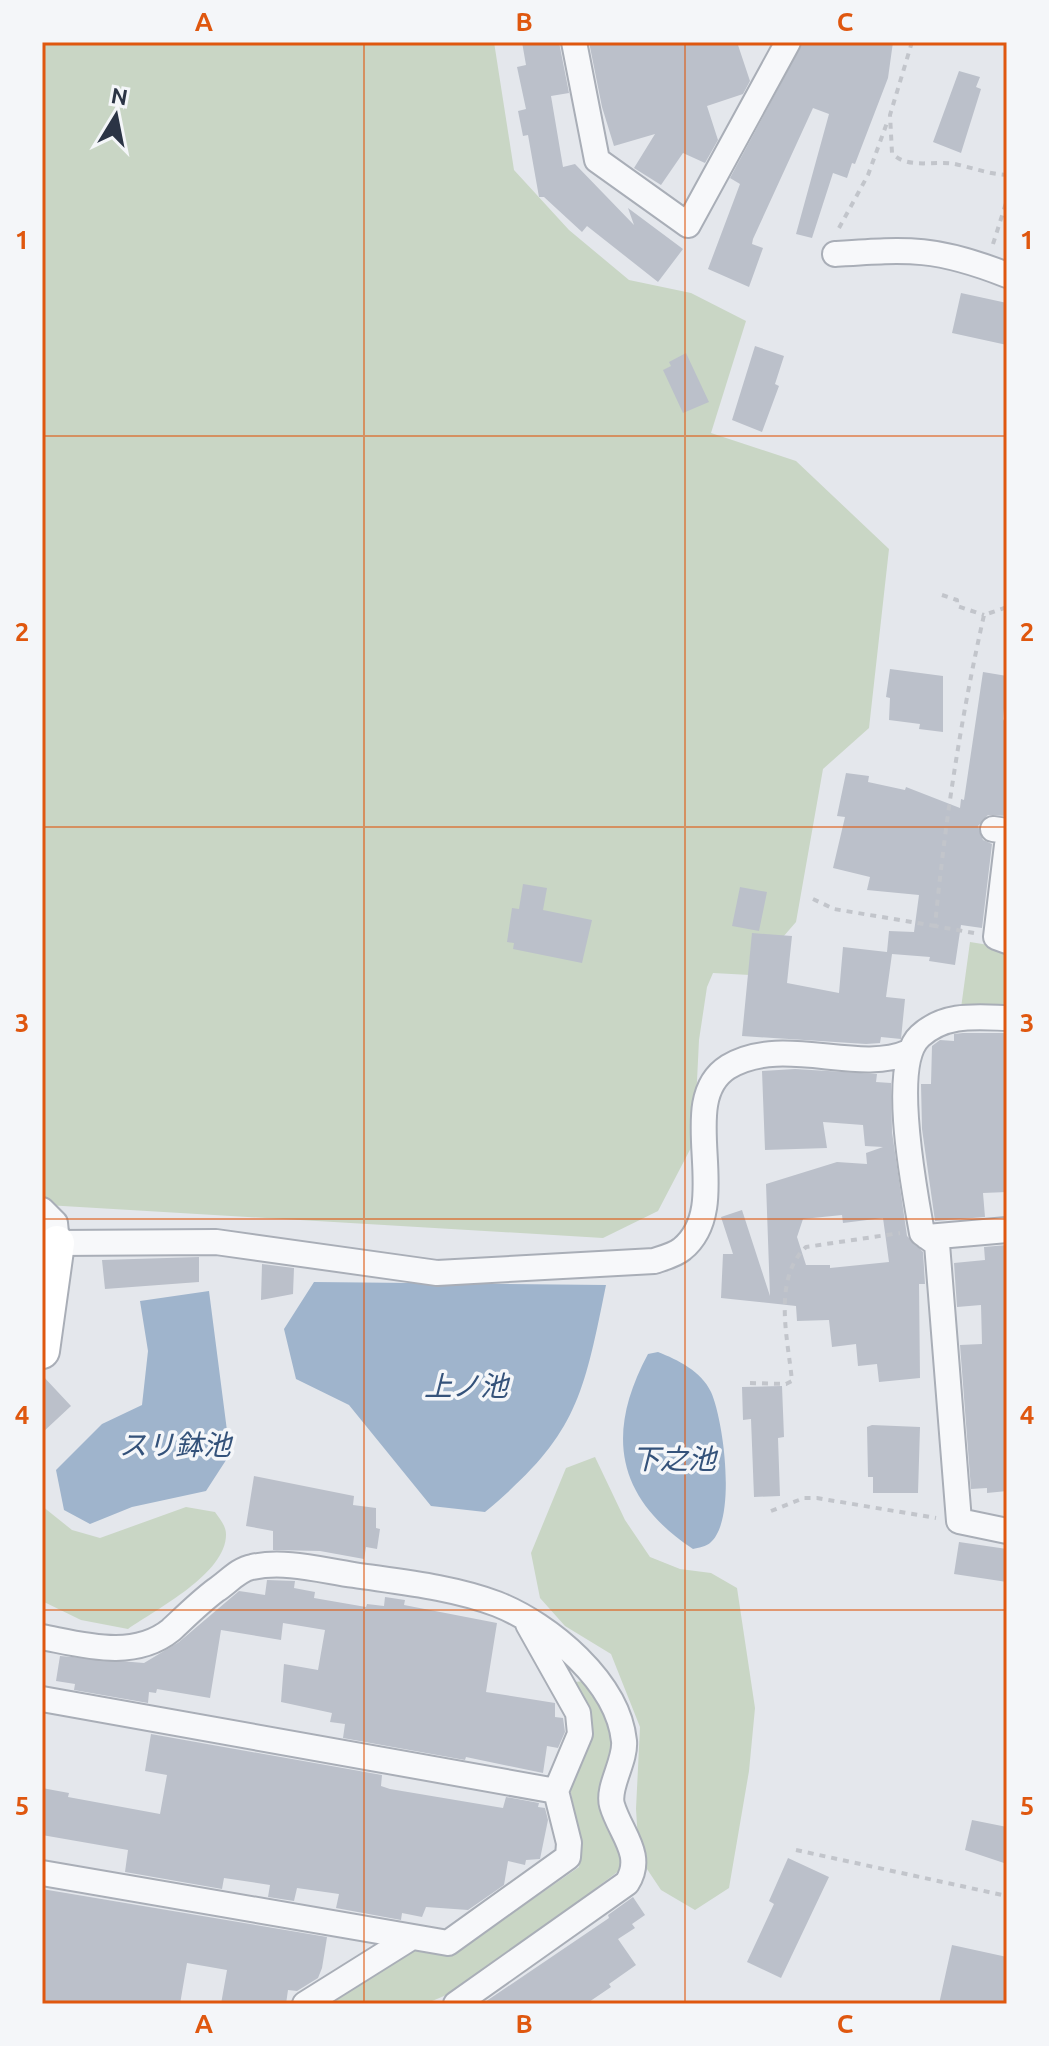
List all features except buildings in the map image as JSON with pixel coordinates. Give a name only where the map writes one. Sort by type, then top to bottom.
[{"type":"street","points":[[576,43],[597,160],[688,225],[788,42]]},
{"type":"street","points":[[835,254],[921,249],[959,256],[996,271]]},
{"type":"street","points":[[1001,939],[1002,835]]},
{"type":"street","points":[[1007,1018],[960,1016],[918,1037],[909,1052],[905,1136],[924,1235],[937,1244],[959,1521],[1007,1531]]},
{"type":"street","points":[[51,1262],[216,1242],[437,1273],[654,1261],[681,1251],[697,1232],[706,1194],[704,1114],[711,1082],[728,1067],[747,1060],[801,1052],[892,1059],[909,1052]]},
{"type":"street","points":[[42,1210],[55,1223],[42,1351]]},
{"type":"street","points":[[924,1235],[1007,1230]]},
{"type":"street","points":[[42,1637],[118,1649],[143,1645],[169,1632],[194,1606],[248,1567],[282,1564],[460,1594],[498,1605],[563,1644],[609,1696],[622,1721],[625,1751],[611,1802],[635,1856],[635,1871],[627,1883],[456,2004]]},
{"type":"street","points":[[42,1873],[448,1943],[568,1857],[569,1843],[556,1791],[580,1734],[578,1713],[527,1622]]},
{"type":"street","points":[[42,1699],[556,1791]]},
{"type":"street","points":[[305,2004],[412,1937]]},
{"type":"path","points":[[835,254],[837,232],[868,175],[912,42]]},
{"type":"path","points":[[890,115],[892,153],[897,159],[955,164],[980,173],[1007,175]]},
{"type":"path","points":[[996,271],[1007,200]]},
{"type":"path","points":[[942,595],[957,600],[957,606],[984,615],[1007,607]]},
{"type":"path","points":[[935,926],[965,694],[984,615]]},
{"type":"path","points":[[813,899],[834,909],[1001,939]]},
{"type":"path","points":[[750,1383],[786,1384],[792,1381],[785,1304],[787,1277],[791,1264],[806,1247],[911,1231],[924,1235]]},
{"type":"path","points":[[771,1511],[804,1498],[817,1498],[959,1521]]},
{"type":"path","points":[[796,1850],[1007,1896]]},
{"type":"green space","points":[[42,42],[494,42],[514,170],[569,230],[629,280],[691,293],[746,321],[711,433],[796,461],[889,549],[869,728],[823,769],[796,922],[750,975],[713,973],[707,987],[699,1040],[694,1142],[658,1211],[603,1238],[46,1205],[42,1202]]},
{"type":"green space","points":[[970,942],[1007,948],[1007,1008],[961,1008]]},
{"type":"green space","points":[[595,1457],[625,1520],[650,1557],[680,1569],[711,1573],[737,1588],[755,1708],[749,1771],[729,1888],[695,1910],[661,1890],[639,1857],[636,1809],[640,1727],[611,1654],[565,1626],[540,1598],[531,1553],[566,1468]]},
{"type":"green space","points":[[42,1506],[72,1530],[100,1538],[186,1507],[215,1512],[226,1534],[223,1548],[203,1576],[128,1629],[81,1620],[42,1601]]},
{"type":"green space","points":[[584,1681],[600,1700],[608,1720],[627,1855],[620,1870],[463,1988],[425,2004],[327,2004],[396,1956],[420,1947],[451,1956],[579,1867],[581,1845],[570,1788],[591,1736],[575,1682]]},
{"type":"water","name":"上ノ池","points":[[314,1282],[606,1285],[590,1358],[571,1413],[539,1460],[485,1512],[431,1506],[349,1405],[296,1379],[284,1329]]},
{"type":"water","name":"スリ鉢池","points":[[209,1291],[230,1454],[206,1491],[132,1507],[90,1524],[64,1510],[56,1470],[102,1424],[142,1405],[148,1351],[140,1301]]},
{"type":"water","name":"下之池","points":[[658,1352],[695,1372],[707,1385],[716,1406],[724,1447],[726,1493],[718,1531],[710,1543],[693,1549],[647,1508],[634,1486],[626,1462],[623,1437],[634,1383],[648,1354]]}]
